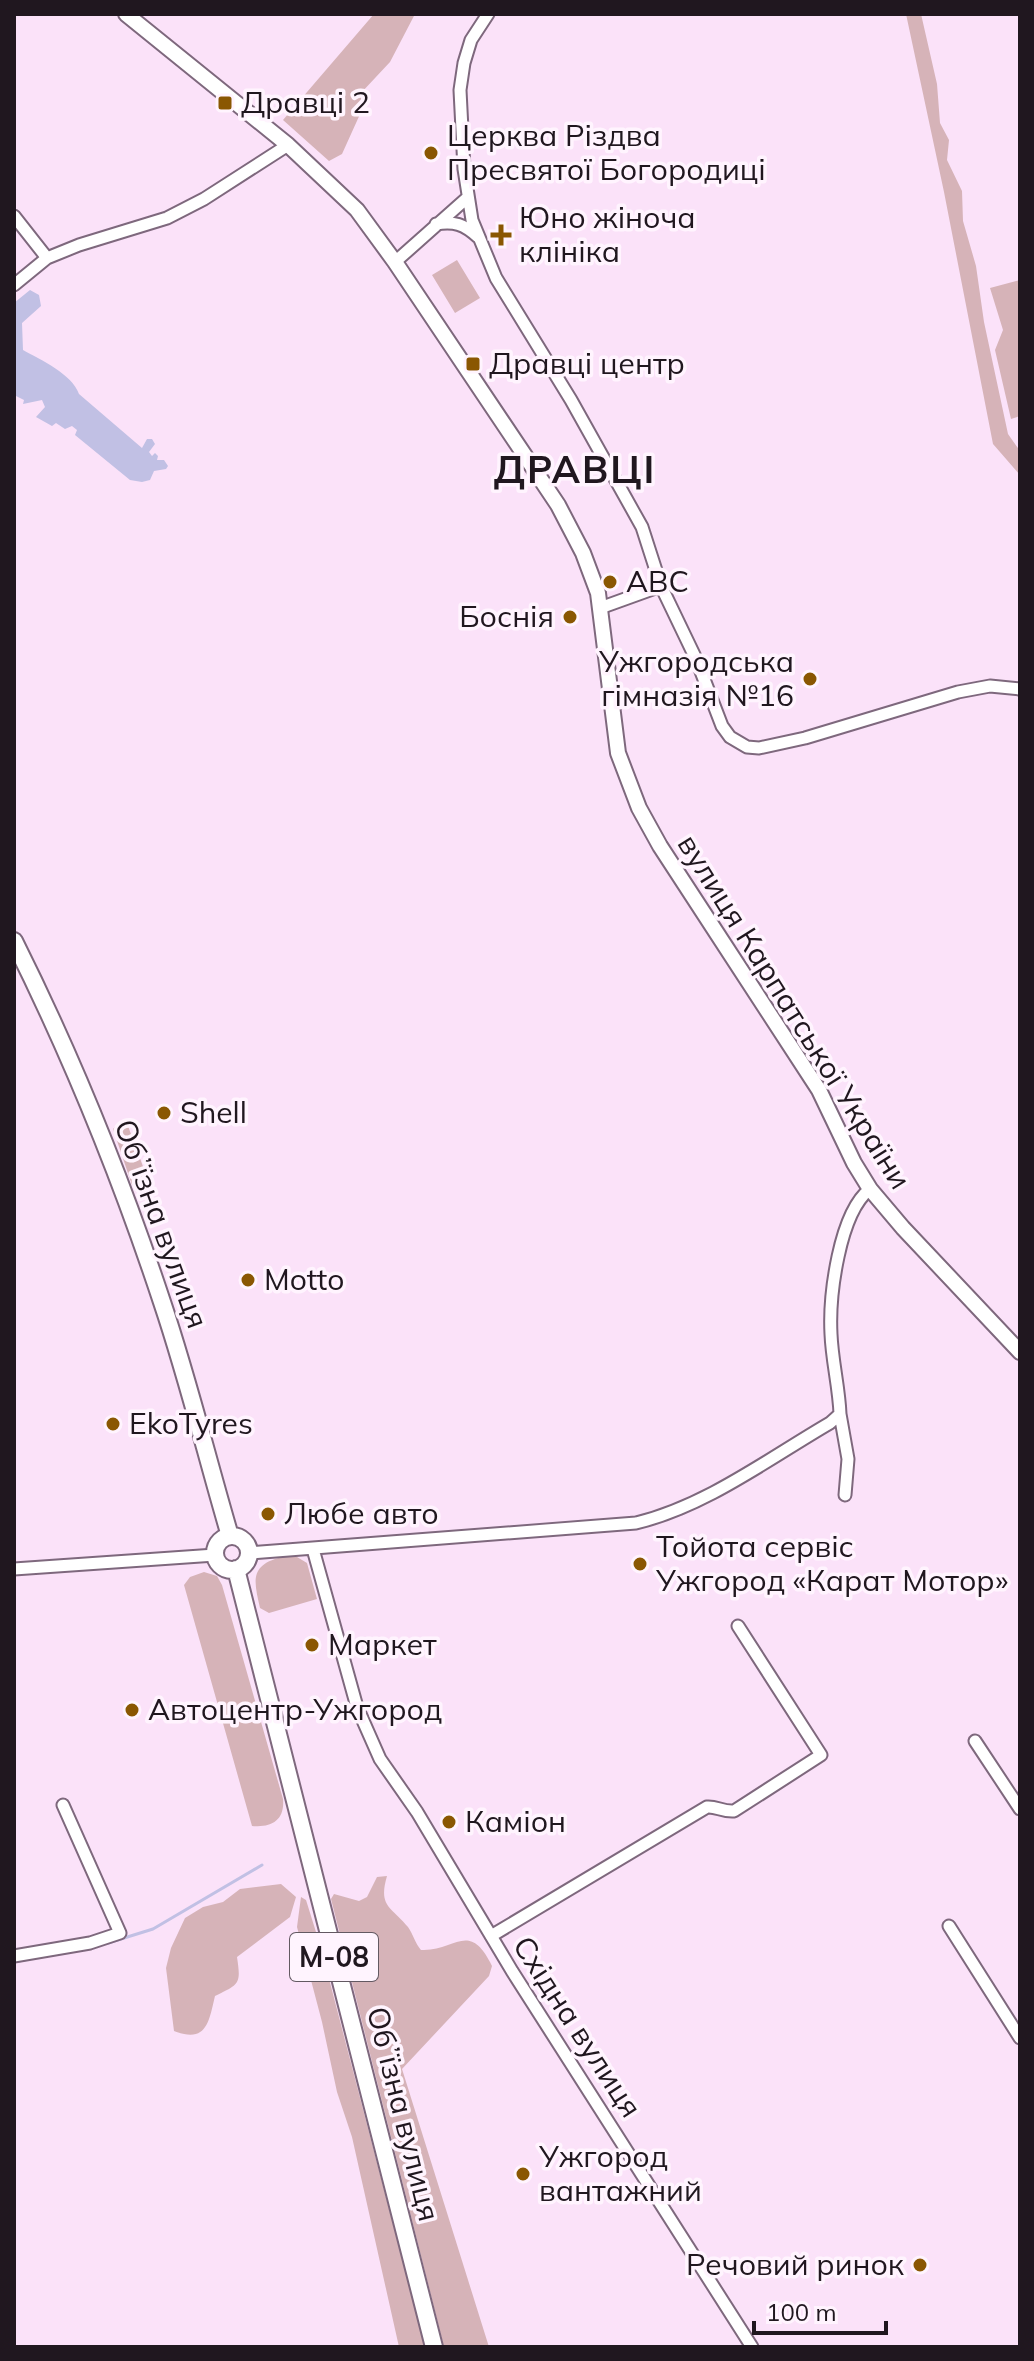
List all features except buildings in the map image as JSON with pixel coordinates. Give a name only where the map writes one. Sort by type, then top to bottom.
[{"type":"highway","name":"Обʼїзна вулиця","points":[[14,941],[58,1030],[129,1207],[162,1302],[230,1536]]},
{"type":"highway","points":[[230,1536],[241,1538],[249,1553],[245,1563],[236,1569],[225,1568],[215,1555],[220,1540],[230,1536]]},
{"type":"highway","name":"Обʼїзна вулиця","points":[[236,1569],[434,2347]]},
{"type":"main road","name":"вулиця Карпатської України","points":[[126,14],[288,145],[357,210],[558,505],[587,562],[600,608],[615,740],[639,808],[684,883],[819,1090],[874,1194],[1020,1352]]},
{"type":"street","points":[[488,14],[471,40],[461,77],[460,116],[467,198],[479,238],[496,278],[571,400],[642,527],[661,586],[697,661],[722,726],[730,737],[747,747],[759,748],[794,741],[958,692],[990,686],[1020,689]]},
{"type":"street","points":[[14,285],[47,258],[167,218],[204,199],[288,145]]},
{"type":"street","points":[[395,262],[467,198]]},
{"type":"street","points":[[14,216],[47,258]]},
{"type":"street","points":[[435,224],[456,223],[467,227],[479,238]]},
{"type":"street","points":[[600,608],[661,586]]},
{"type":"street","points":[[845,1495],[848,1459],[831,1334],[832,1291],[846,1231],[857,1202],[874,1194]]},
{"type":"street","points":[[249,1553],[615,1525],[660,1517],[707,1495],[830,1423],[840,1414]]},
{"type":"street","name":"Східна вулиця","points":[[313,1549],[357,1707],[380,1759],[414,1808],[491,1936],[752,2347]]},
{"type":"street","points":[[14,1569],[215,1555]]},
{"type":"street","name":"Східна вулиця","points":[[491,1936],[707,1807],[713,1806],[721,1812],[734,1811],[821,1755],[738,1626]]},
{"type":"street","points":[[975,1741],[1020,1809]]},
{"type":"street","points":[[14,1956],[90,1943],[120,1933],[63,1805]]},
{"type":"street","points":[[949,1926],[1020,2038]]},
{"type":"shaded area","points":[[374,14],[415,14],[390,62],[361,93],[361,112],[342,154],[329,161],[283,120]]},
{"type":"shaded area","points":[[906,14],[921,14],[937,84],[940,123],[949,140],[947,160],[962,191],[963,221],[976,266],[984,322],[1008,434],[1020,451],[1020,475],[993,444]]},
{"type":"shaded area","points":[[457,260],[480,298],[455,313],[432,275]]},
{"type":"shaded area","points":[[1020,280],[1020,416],[1011,419],[995,350],[1003,330],[990,288]]},
{"type":"shaded area","points":[[124,1124],[128,1126],[148,1180],[141,1188],[132,1185],[113,1129]]},
{"type":"shaded area","points":[[297,1557],[307,1563],[317,1599],[269,1613],[260,1608],[256,1575],[271,1560]]},
{"type":"shaded area","points":[[204,1572],[217,1576],[222,1585],[283,1799],[279,1817],[266,1826],[252,1826],[184,1585],[190,1577]]},
{"type":"shaded area","points":[[387,1876],[385,1900],[408,1927],[421,1950],[468,1941],[484,1952],[492,1966],[489,1976],[402,2069],[489,2347],[444,2347],[331,1899],[334,1894],[359,1901],[367,1897],[377,1877]]},
{"type":"shaded area","points":[[281,1884],[296,1897],[290,1917],[237,1957],[237,1982],[215,1996],[205,2028],[193,2035],[174,2031],[166,1968],[171,1948],[185,1918],[203,1907],[223,1902],[240,1889]]},
{"type":"shaded area","points":[[301,1897],[306,1900],[321,1948],[425,2347],[399,2347],[352,2137],[337,2092],[297,1927]]},
{"type":"water","points":[[30,290],[39,295],[41,306],[22,323],[23,350],[63,374],[79,394],[142,448],[147,439],[152,439],[155,444],[149,452],[152,456],[155,453],[158,456],[157,460],[164,460],[168,466],[166,469],[154,471],[150,480],[130,480],[75,435],[77,430],[72,426],[65,429],[56,423],[52,426],[36,417],[45,407],[42,400],[23,404],[24,400],[14,395],[14,303]]},
{"type":"waterway","points":[[108,1943],[153,1929],[262,1865]]},
{"type":"waterway","points":[[14,1962],[34,1958]]},
{"type":"place","name":"Дравці 2","points":[[225,103]]},
{"type":"place","name":"Церква Різдва Пресвятої Богородиці","points":[[431,153]]},
{"type":"place","name":"Юно жіноча клініка","points":[[501,235]]},
{"type":"place","name":"Дравці центр","points":[[473,364]]},
{"type":"place","name":"ABC","points":[[610,582]]},
{"type":"place","name":"Боснія","points":[[570,617]]},
{"type":"place","name":"Ужгородська гімназія №16","points":[[810,679]]},
{"type":"place","name":"Shell","points":[[164,1113]]},
{"type":"place","name":"Motto","points":[[248,1280]]},
{"type":"place","name":"EkoTyres","points":[[113,1424]]},
{"type":"place","name":"Любе авто","points":[[268,1514]]},
{"type":"place","name":"Тойота сервіс Ужгород «Карат Мотор»","points":[[640,1564]]},
{"type":"place","name":"Маркет","points":[[312,1645]]},
{"type":"place","name":"Автоцентр-Ужгород","points":[[132,1710]]},
{"type":"place","name":"Каміон","points":[[449,1822]]},
{"type":"place","name":"Ужгород вантажний","points":[[523,2174]]},
{"type":"place","name":"Речовий ринок","points":[[920,2265]]},
{"type":"district","name":"ДРАВЦІ","points":[[575,470]]}]
